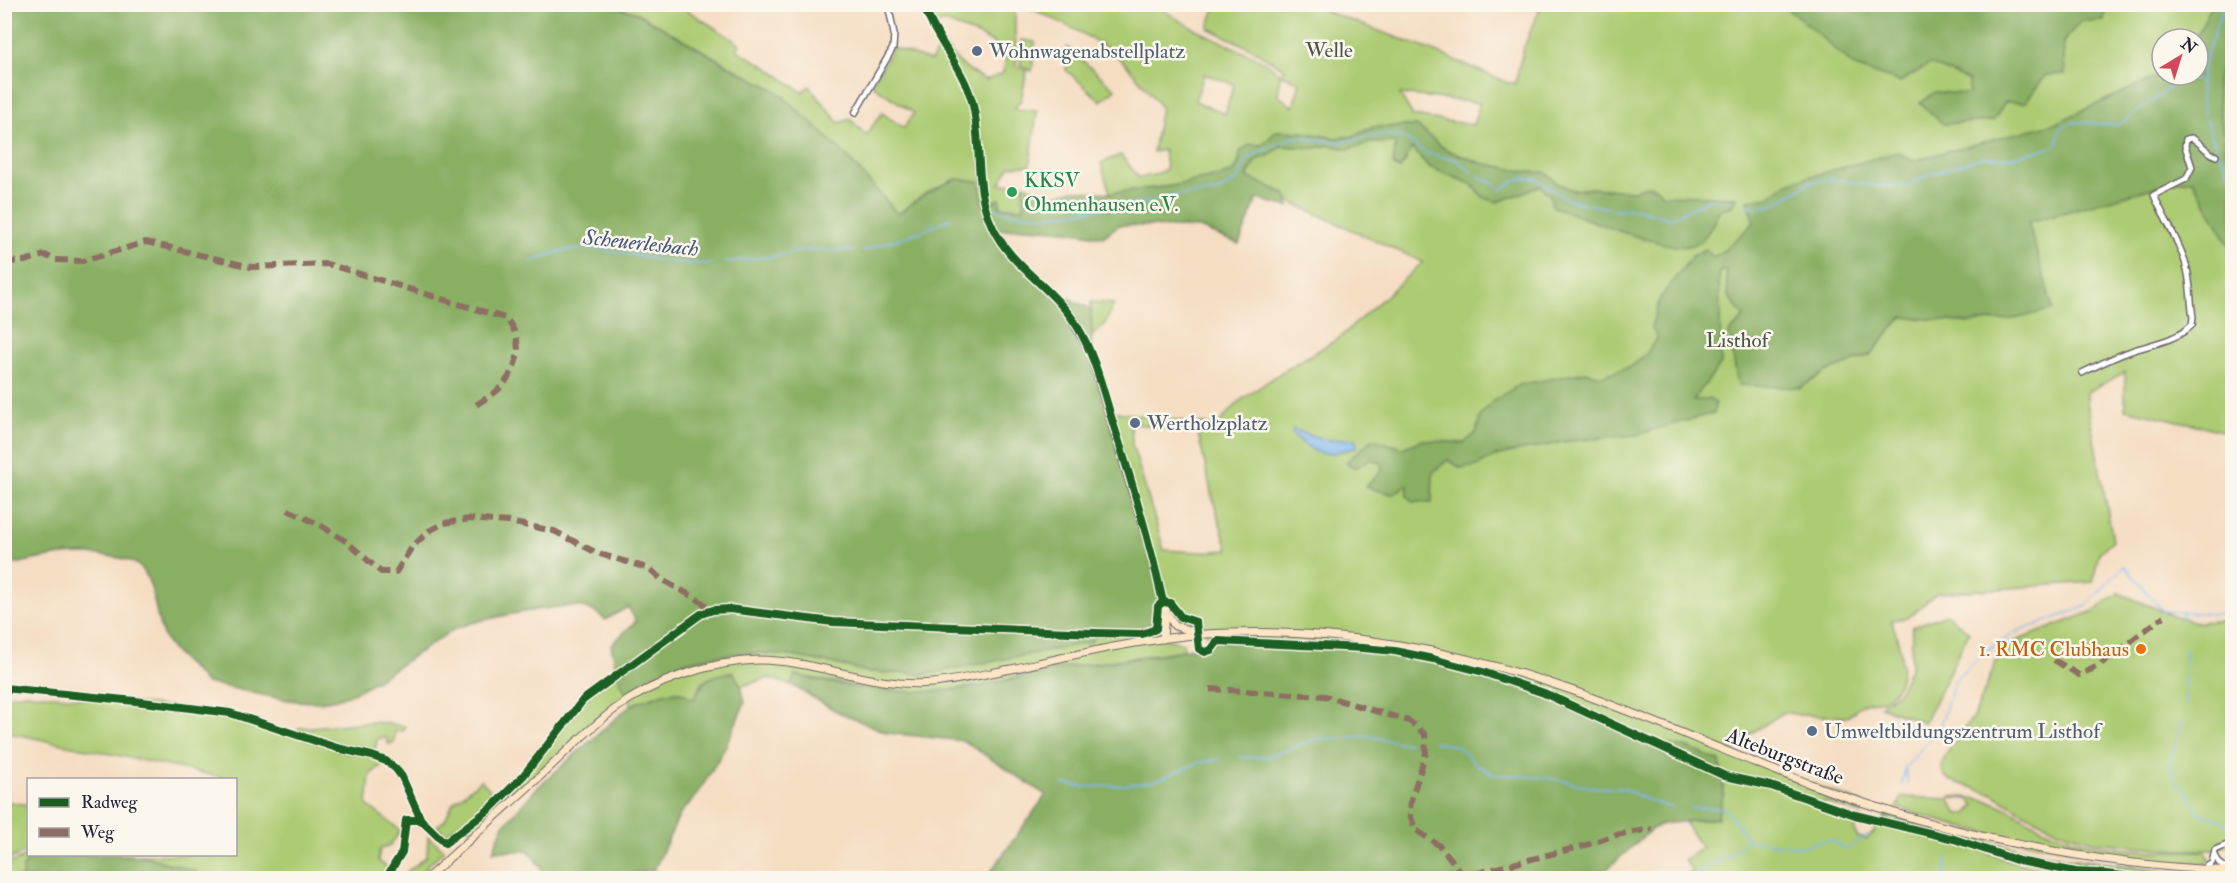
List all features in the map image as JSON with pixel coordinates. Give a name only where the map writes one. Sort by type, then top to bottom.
[{"type":"main road","points":[[924,8],[962,75],[971,100],[976,122],[979,181],[984,206],[992,227],[1010,254],[1065,308],[1090,352],[1156,571],[1167,614],[1166,638]]},
{"type":"main road","points":[[1167,614],[1178,628],[1206,634]]},
{"type":"main road","name":"Alteburgstraße","points":[[1206,634],[1272,632],[1335,636],[1424,649],[1518,673],[1611,705],[1815,786],[1937,825],[2058,853],[2139,864],[2231,871]]},
{"type":"main road","points":[[427,879],[616,708],[663,682],[739,661],[764,660],[861,678],[930,684],[1166,638],[1206,634]]},
{"type":"street","points":[[855,113],[893,48],[894,34],[888,4]]},
{"type":"street","points":[[2082,373],[2131,351],[2168,339],[2192,325],[2187,267],[2177,238],[2154,195],[2186,179],[2192,167],[2185,146],[2186,139],[2192,138],[2199,142],[2208,153],[2216,156]]},
{"type":"street","points":[[2199,870],[2210,865],[2215,850],[2232,843]]},
{"type":"street","points":[[2215,855],[2221,865],[2231,871],[2221,879]]},
{"type":"street","points":[[2199,870],[2213,879]]},
{"type":"green space","points":[[5,5],[609,5],[637,13],[777,91],[843,152],[898,214],[925,194],[956,179],[979,181],[984,205],[1000,199],[1000,207],[1024,208],[1023,184],[1050,197],[1073,190],[1110,193],[1172,186],[1233,173],[1239,163],[1240,152],[1249,145],[1263,145],[1276,131],[1301,132],[1335,138],[1351,137],[1374,127],[1417,126],[1446,150],[1481,163],[1527,172],[1544,172],[1559,184],[1573,190],[1592,188],[1633,191],[1648,185],[1655,187],[1663,195],[1736,197],[1732,206],[1719,211],[1708,232],[1700,241],[1690,246],[1678,246],[1622,232],[1552,206],[1550,195],[1540,186],[1498,202],[1484,198],[1471,184],[1429,167],[1412,148],[1400,169],[1393,165],[1396,142],[1371,143],[1348,149],[1330,145],[1315,148],[1281,146],[1268,156],[1256,160],[1247,177],[1286,194],[1289,207],[1257,199],[1239,244],[1199,228],[1119,225],[1103,237],[1045,229],[1001,230],[993,228],[1001,241],[1065,307],[1066,302],[1070,299],[1091,309],[1090,352],[1163,602],[1158,609],[1158,626],[1152,632],[1095,633],[1091,642],[927,674],[867,672],[792,656],[759,653],[721,655],[685,662],[657,675],[626,694],[617,673],[611,645],[636,621],[628,607],[605,620],[586,608],[571,606],[496,617],[463,626],[453,630],[391,672],[357,691],[326,701],[298,701],[205,683],[169,645],[161,631],[149,581],[142,569],[131,562],[99,555],[71,554],[5,566]]},
{"type":"green space","points":[[609,5],[679,5],[740,44],[737,50],[802,92],[809,86],[839,123],[850,119],[866,135],[882,113],[904,128],[914,113],[872,85],[893,48],[931,61],[943,43],[956,60],[979,77],[986,80],[1002,74],[1006,60],[1002,50],[978,35],[959,27],[944,22],[937,25],[923,5],[999,5],[1011,11],[1016,5],[1016,66],[1027,71],[1021,100],[1014,109],[1037,111],[1030,165],[1010,166],[1000,184],[1023,184],[1024,208],[1000,207],[1000,200],[984,206],[956,179],[925,194],[898,214],[777,91],[637,13]]},
{"type":"green space","name":"Listhof","points":[[1025,5],[1162,5],[1161,8],[1179,20],[1259,59],[1280,74],[1285,69],[1250,48],[1208,28],[1216,5],[1309,5],[1436,52],[1508,83],[1515,83],[1524,47],[1540,9],[1517,5],[2212,5],[2201,27],[2150,27],[2151,87],[2025,220],[2052,309],[2028,222],[2178,181],[2193,180],[2232,250],[2232,433],[2125,409],[2125,372],[2087,392],[2113,540],[2099,553],[2093,582],[1937,593],[1907,618],[1891,620],[1898,640],[1901,673],[1893,692],[1884,699],[1860,705],[1846,717],[1784,712],[1739,741],[1736,750],[1726,751],[1862,803],[1862,814],[1825,802],[1820,809],[1862,819],[1854,827],[1857,837],[1867,839],[1875,831],[1874,823],[1947,839],[2015,862],[2056,872],[2040,878],[1680,878],[1693,872],[1684,860],[1702,848],[1684,822],[1718,818],[1688,748],[1652,742],[1544,693],[1483,672],[1433,659],[1395,651],[1363,648],[1218,641],[1206,634],[1204,626],[1197,628],[1197,633],[1170,621],[1109,411],[1216,426],[1241,400],[1285,370],[1338,339],[1423,262],[1288,201],[1286,194],[1247,178],[1256,160],[1268,156],[1281,146],[1315,148],[1330,145],[1348,149],[1371,143],[1396,142],[1393,165],[1399,169],[1412,147],[1429,167],[1479,162],[1446,150],[1417,126],[1374,127],[1351,137],[1335,138],[1301,132],[1263,145],[1250,145],[1233,173],[1172,186],[1110,193],[1101,163],[1121,155],[1139,178],[1158,174],[1166,169],[1164,150],[1153,152],[1161,107],[1131,70],[1102,44]],"holes":[[[1204,74],[1234,84],[1225,114],[1195,101]],[[1280,74],[1300,83],[1293,107],[1278,95]],[[1400,94],[1480,103],[1473,125],[1413,116]],[[1131,423],[1198,433],[1212,496],[1228,550],[1199,552],[1164,550],[1132,444]]]},
{"type":"green space","points":[[1781,5],[2106,5],[2104,21],[2081,21],[2063,42],[2065,74],[2046,75],[2025,103],[2005,102],[1993,121],[1943,124],[1920,103],[1935,92],[1969,94],[1969,81],[1930,64],[1900,82],[1855,67],[1801,19]]},
{"type":"green space","points":[[2212,5],[2232,5],[2232,39],[2216,82],[2226,152],[2232,159],[2232,250],[2193,180],[2178,181],[2028,222],[2053,309],[2014,319],[1970,323],[1902,317],[1870,355],[1826,372],[1800,388],[1738,385],[1729,333],[1744,317],[1728,296],[1726,270],[1719,272],[1721,364],[1693,400],[1709,399],[1715,403],[1714,413],[1635,435],[1569,441],[1508,453],[1492,457],[1478,466],[1461,468],[1448,460],[1433,472],[1432,502],[1413,502],[1407,496],[1408,485],[1392,494],[1365,487],[1382,471],[1381,463],[1371,459],[1355,468],[1346,462],[1373,439],[1402,448],[1423,440],[1464,443],[1476,433],[1480,416],[1493,401],[1519,385],[1586,372],[1601,376],[1632,366],[1647,353],[1658,337],[1651,328],[1660,298],[1692,256],[1705,249],[1713,257],[1754,223],[1747,200],[1769,197],[1787,183],[1898,152],[1912,161],[2056,123],[2150,80],[2150,87],[2210,87],[2210,27],[2201,27]]},
{"type":"green space","points":[[1022,40],[1035,42],[1032,71],[1020,65]]},
{"type":"green space","points":[[2232,40],[2232,158],[2226,152],[2216,82]]},
{"type":"green space","points":[[1067,47],[1115,89],[1101,101],[1066,70]]},
{"type":"green space","points":[[1091,302],[1114,304],[1105,324],[1092,336]]},
{"type":"green space","points":[[2118,593],[2175,616],[2197,622],[2232,620],[2232,843],[2215,850],[2180,850],[2095,842],[2059,831],[1993,794],[1949,780],[1943,774],[1942,765],[1945,756],[1975,714],[1999,655],[2008,644],[2094,611]]},
{"type":"green space","points":[[1946,614],[1969,632],[1924,723],[1880,706],[1899,691],[1911,666],[1912,627]]},
{"type":"green space","points":[[1156,629],[1164,639],[1183,643],[1184,650],[1035,672],[980,686],[921,693],[869,689],[795,675],[791,685],[769,678],[741,686],[733,672],[702,682],[694,699],[681,692],[664,693],[631,705],[626,694],[529,780],[468,829],[462,822],[446,835],[437,826],[445,820],[453,803],[481,780],[496,797],[502,798],[511,790],[507,785],[520,773],[523,776],[583,700],[617,673],[627,694],[657,675],[685,662],[721,655],[759,653],[792,656],[867,672],[927,674],[1091,642],[1094,633],[1142,634]]},
{"type":"green space","points":[[1218,641],[1395,651],[1483,672],[1544,693],[1652,742],[1688,748],[1720,761],[1724,792],[1717,818],[1662,824],[1652,829],[1597,878],[986,878],[1046,795],[964,741],[888,733],[838,712],[791,685],[795,675],[841,685],[887,690],[957,689],[1070,667],[1163,654]]},
{"type":"green space","points":[[733,672],[741,686],[745,702],[725,748],[697,795],[680,814],[654,870],[629,874],[630,878],[548,878],[529,851],[493,851],[503,826],[537,788],[631,705],[664,693],[681,692],[694,699],[701,686],[709,679]]},
{"type":"green space","points":[[24,693],[207,710],[209,715],[229,713],[350,754],[352,752],[386,761],[370,775],[367,805],[401,831],[390,845],[380,849],[378,861],[392,870],[399,878],[196,878],[195,871],[143,856],[237,856],[237,778],[226,778],[5,732],[4,697]]},
{"type":"green space","points":[[374,722],[405,726],[403,731],[395,731],[394,743],[388,744],[386,737],[377,739],[375,750],[355,747],[353,750],[296,732],[299,728]]},
{"type":"green space","points":[[1951,796],[1992,802],[2050,832],[2076,841],[2131,850],[2205,851],[2210,860],[2205,864],[2184,861],[2170,864],[2066,849],[1964,828],[1897,807],[1902,797],[1949,799],[1958,814],[1967,814],[1975,805],[1968,799],[1950,798]]},
{"type":"green space","points":[[4,801],[27,805],[27,851],[5,861]]},
{"type":"green space","points":[[1887,814],[1940,829],[1941,834],[1882,820]]},
{"type":"green space","points":[[428,836],[444,850],[427,866],[420,878],[399,878],[427,856]]},
{"type":"green space","points":[[1976,839],[2065,858],[2201,874],[2210,878],[2147,878],[2062,868],[2017,858],[1975,844]]},
{"type":"green space","points":[[27,856],[37,856],[30,858],[23,868],[22,878],[5,878],[4,866]]},
{"type":"green space","points":[[144,856],[196,871],[196,878],[22,878],[23,868],[30,857]]},
{"type":"water","points":[[1293,429],[1328,440],[1355,439],[1357,447],[1322,453],[1301,441],[1292,433]]},
{"type":"waterway","points":[[2224,4],[2205,61],[2201,91],[2209,130],[2232,176]]},
{"type":"waterway","name":"Scheuerlesbach","points":[[1744,205],[1756,208],[1771,206],[1811,182],[1831,179],[1878,186],[1908,186],[1926,176],[1983,157],[2008,158],[2056,146],[2062,128],[2067,125],[2074,123],[2120,124],[2169,87]]},
{"type":"waterway","name":"Scheuerlesbach","points":[[994,208],[1013,213],[1045,216],[1133,205],[1177,195],[1217,192],[1237,180],[1248,158],[1293,137],[1340,142],[1384,134],[1403,137],[1427,154],[1455,159],[1473,173]]},
{"type":"waterway","name":"Scheuerlesbach","points":[[1478,176],[1497,185],[1501,190],[1515,181],[1526,178],[1537,179],[1576,202],[1612,209],[1637,209],[1669,219],[1709,199],[1729,201]]},
{"type":"waterway","name":"Scheuerlesbach","points":[[862,251],[922,231],[951,218]]},
{"type":"waterway","name":"Scheuerlesbach","points":[[532,262],[566,251],[598,249],[671,262],[712,264]]},
{"type":"waterway","name":"Scheuerlesbach","points":[[724,262],[772,257],[807,250],[854,251]]},
{"type":"waterway","points":[[1902,785],[1905,768],[1939,728],[1955,680],[1986,651],[2014,633],[2085,607],[2124,566],[2163,611],[2232,615]]},
{"type":"waterway","points":[[2182,613],[2182,621]]},
{"type":"waterway","points":[[2185,648],[2185,705]]},
{"type":"waterway","points":[[2181,722],[2170,764],[2176,782],[2186,791],[2198,813],[2219,819],[2232,828]]},
{"type":"waterway","points":[[1240,757],[1267,757],[1317,739],[1369,736],[1410,743]]},
{"type":"waterway","points":[[1433,742],[1457,746],[1477,765],[1493,774],[1556,779],[1590,787],[1625,789],[1647,800],[1673,808]]},
{"type":"waterway","points":[[1062,784],[1087,787],[1155,781],[1198,763],[1220,759]]},
{"type":"waterway","points":[[1905,768],[1908,785]]},
{"type":"waterway","points":[[1690,808],[1724,808],[1748,840]]},
{"type":"waterway","points":[[1688,878],[1732,853],[1748,840],[1802,847],[1831,841],[1847,849],[1868,835]]},
{"type":"waterway","points":[[1947,857],[1945,871],[1947,878]]},
{"type":"marked path","points":[[4,262],[24,261],[45,255],[55,260],[83,261],[146,242],[251,267],[327,264],[505,318],[516,335],[518,344],[515,363],[499,389],[476,405]]},
{"type":"marked path","points":[[288,510],[320,525],[347,542],[381,572],[396,572],[412,547],[429,531],[444,523],[470,519],[509,522],[554,531],[597,553],[650,569],[662,580],[713,610]]},
{"type":"marked path","points":[[2054,660],[2079,675],[2098,666],[2164,616]]},
{"type":"marked path","points":[[1210,689],[1325,696],[1409,721],[1425,734],[1426,753],[1411,800],[1410,815],[1416,830],[1440,846],[1463,878]]},
{"type":"marked path","points":[[1458,878],[1583,846],[1615,835],[1652,829]]},
{"type":"cycle path","points":[[923,4],[934,29],[968,88],[975,117],[982,195],[992,226],[1010,253],[1067,312],[1089,349],[1134,490],[1163,602]]},
{"type":"cycle path","points":[[1163,602],[1170,603],[1181,617],[1196,622],[1199,649],[1205,652],[1211,650],[1218,641],[1363,648],[1395,651],[1433,659],[1483,672],[1544,693],[1725,776],[1771,786],[1855,815],[1954,839],[2019,861],[2076,872],[2140,878]]},
{"type":"cycle path","points":[[4,688],[230,713],[337,748],[372,756],[386,761],[396,769],[402,777],[421,820],[445,843],[491,808],[523,776],[583,700],[701,614],[713,610],[729,609],[833,622],[1142,634],[1156,629],[1158,606],[1163,602]]},
{"type":"cycle path","points":[[386,878],[402,852],[406,820],[421,820]]},
{"type":"place","name":"Wohnwagenabstellplatz","points":[[977,51]]},
{"type":"place","name":"KKSV Ohmenhausen e.V.","points":[[1012,192]]},
{"type":"place","name":"Wertholzplatz","points":[[1135,423]]},
{"type":"place","name":"1. RMC Clubhaus","points":[[2141,649]]},
{"type":"place","name":"Umweltbildungszentrum Listhof","points":[[1812,731]]},
{"type":"park label","name":"Welle","points":[[1329,50]]}]
